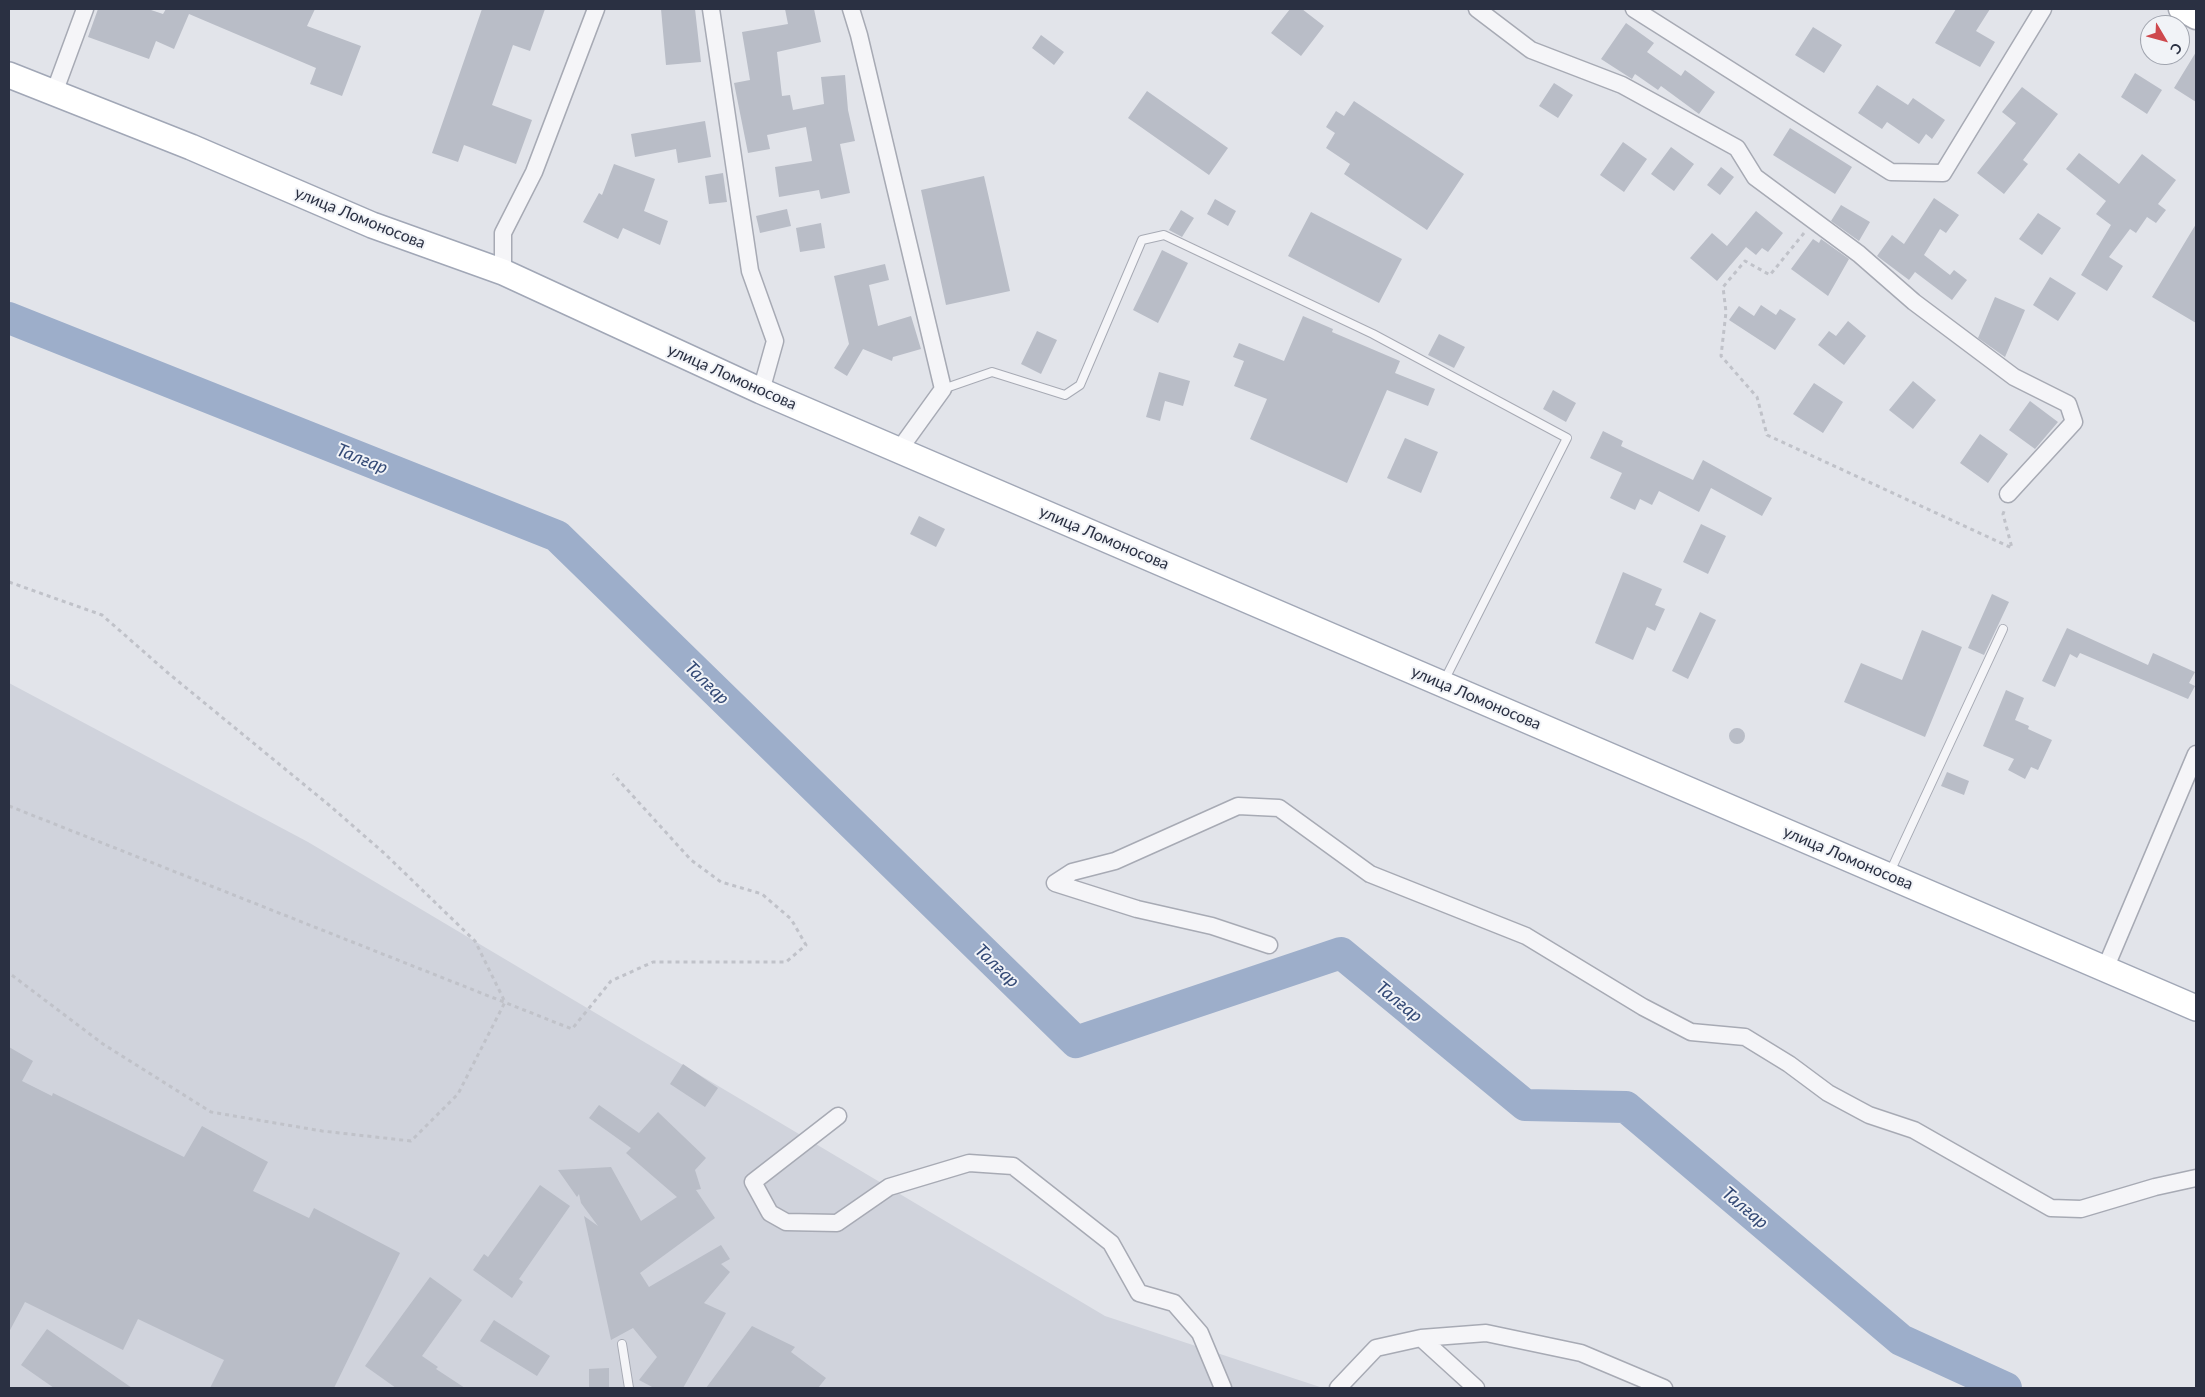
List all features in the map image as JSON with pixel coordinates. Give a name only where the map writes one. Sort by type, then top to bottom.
[{"type":"main road","name":"улица Ломоносова","points":[[9,75],[191,147],[372,225],[502,272],[761,391],[2196,1008]]},
{"type":"street","points":[[54,93],[84,9]]},
{"type":"street","points":[[502,272],[503,233],[534,172],[596,9]]},
{"type":"street","points":[[711,9],[750,271],[776,341],[761,391]]},
{"type":"street","points":[[851,9],[859,35],[943,389],[899,450]]},
{"type":"street","points":[[1477,9],[1531,50],[1622,85],[1737,148],[1755,177],[1859,254],[1914,302],[2014,377],[2068,404],[2074,422],[2008,494]]},
{"type":"street","points":[[1634,9],[1891,172],[1944,173],[2043,9]]},
{"type":"street","points":[[2180,9],[2196,18]]},
{"type":"street","points":[[2105,969],[2196,754]]},
{"type":"street","points":[[1269,945],[1212,926],[1137,909],[1055,883],[1072,872],[1115,861],[1238,806],[1279,808],[1370,874],[1426,897],[1456,906],[1526,936],[1643,1007],[1692,1032],[1745,1037],[1789,1064],[1828,1093],[1869,1115],[1914,1130],[2051,1208],[2081,1209],[2155,1187],[2196,1178]]},
{"type":"street","points":[[838,1116],[753,1182],[770,1213],[786,1222],[837,1223],[889,1187],[969,1163],[1013,1166],[1110,1243],[1139,1292],[1174,1303],[1200,1333],[1223,1388]]},
{"type":"street","points":[[1338,1388],[1376,1348],[1422,1338],[1486,1333],[1581,1353],[1664,1388]]},
{"type":"street","points":[[1422,1338],[1476,1388]]},
{"type":"lane","points":[[943,389],[992,372],[1065,395],[1080,385],[1142,240],[1164,236],[1373,334],[1567,438],[1442,684]]},
{"type":"lane","points":[[1888,876],[2003,629]]},
{"type":"lane","points":[[622,1344],[629,1388]]},
{"type":"path","points":[[1814,220],[1770,275],[1745,261],[1724,287],[1726,312],[1721,356],[1757,397],[1767,435],[2012,548],[2003,514],[2008,494]]},
{"type":"path","points":[[9,582],[102,615],[168,673],[329,805],[384,853],[475,941],[505,1002]]},
{"type":"path","points":[[9,806],[572,1029],[611,981],[653,962],[786,962],[806,945],[791,919],[762,894],[720,882],[691,860],[613,774]]},
{"type":"path","points":[[9,973],[103,1044],[211,1112],[322,1131],[411,1141],[458,1094],[505,1002]]},
{"type":"shaded area","points":[[9,683],[308,842],[1105,1316],[1323,1388],[9,1388]]},
{"type":"building","points":[[98,9],[148,9],[163,14],[166,9],[315,9],[307,26],[361,46],[342,96],[310,84],[316,68],[189,14],[174,49],[156,41],[149,59],[88,37]]},
{"type":"building","points":[[482,9],[545,9],[530,51],[513,45],[492,105],[532,120],[516,164],[464,145],[458,162],[432,153]]},
{"type":"building","points":[[661,9],[695,9],[701,62],[666,65]]},
{"type":"building","points":[[785,9],[814,9],[821,42],[777,52],[782,96],[790,95],[793,110],[824,104],[821,77],[845,75],[848,110],[855,141],[840,144],[850,193],[821,199],[819,190],[779,197],[775,167],[812,161],[806,127],[767,135],[770,149],[748,153],[734,83],[750,80],[742,32],[788,24]]},
{"type":"building","points":[[1290,9],[1302,9],[1324,26],[1301,56],[1271,33]]},
{"type":"building","points":[[1956,9],[1990,9],[1976,31],[1995,42],[1980,67],[1935,43]]},
{"type":"building","points":[[1626,23],[1654,43],[1647,52],[1681,76],[1685,70],[1715,92],[1699,114],[1661,86],[1658,90],[1635,74],[1632,79],[1601,59]]},
{"type":"building","points":[[1813,27],[1842,45],[1824,73],[1795,55]]},
{"type":"building","points":[[1041,35],[1064,52],[1054,65],[1032,48]]},
{"type":"building","points":[[2196,52],[2196,102],[2174,88],[2188,65],[2190,65]]},
{"type":"building","points":[[2135,73],[2162,90],[2147,114],[2121,97]]},
{"type":"building","points":[[1554,83],[1573,95],[1558,118],[1539,106]]},
{"type":"building","points":[[1877,85],[1908,105],[1913,98],[1945,120],[1932,139],[1926,134],[1919,144],[1887,122],[1882,129],[1858,113]]},
{"type":"building","points":[[2022,87],[2058,114],[2023,160],[2028,164],[2004,194],[1977,173],[2016,123],[2002,112]]},
{"type":"building","points":[[1147,91],[1228,148],[1209,175],[1128,118]]},
{"type":"building","points":[[1354,101],[1464,174],[1427,230],[1344,174],[1350,164],[1326,148],[1335,133],[1326,127],[1336,111],[1344,116]]},
{"type":"building","points":[[705,121],[711,157],[678,163],[676,149],[635,157],[631,134]]},
{"type":"building","points":[[1790,128],[1852,167],[1835,194],[1773,155]]},
{"type":"building","points":[[1623,142],[1647,159],[1624,192],[1600,175]]},
{"type":"building","points":[[1671,147],[1694,164],[1674,191],[1651,174]]},
{"type":"building","points":[[2079,153],[2119,184],[2142,154],[2176,180],[2158,204],[2166,210],[2156,223],[2147,217],[2136,233],[2130,229],[2109,257],[2123,266],[2107,291],[2081,275],[2111,225],[2096,214],[2106,201],[2066,169]]},
{"type":"building","points":[[614,164],[655,179],[644,211],[668,221],[660,245],[623,228],[618,239],[583,222],[599,193],[602,195]]},
{"type":"building","points":[[1721,167],[1734,177],[1720,195],[1707,185]]},
{"type":"building","points":[[723,173],[727,202],[709,204],[705,176]]},
{"type":"building","points":[[984,176],[1010,291],[946,305],[921,190]]},
{"type":"building","points":[[1934,198],[1959,215],[1946,233],[1940,229],[1924,255],[1950,275],[1954,270],[1967,280],[1952,300],[1915,272],[1909,280],[1877,256],[1892,235],[1904,244]]},
{"type":"building","points":[[1215,199],[1236,211],[1228,226],[1207,214]]},
{"type":"building","points":[[1841,205],[1870,222],[1859,241],[1831,221]]},
{"type":"building","points":[[787,209],[791,226],[760,233],[756,216]]},
{"type":"building","points":[[1181,210],[1194,218],[1182,237],[1169,230]]},
{"type":"building","points":[[1756,211],[1783,233],[1768,252],[1762,248],[1756,255],[1746,247],[1717,281],[1690,258],[1712,233],[1727,246]]},
{"type":"building","points":[[1311,212],[1402,259],[1379,303],[1288,256]]},
{"type":"building","points":[[2038,213],[2061,228],[2042,255],[2019,239]]},
{"type":"building","points":[[821,223],[825,248],[800,252],[796,228]]},
{"type":"building","points":[[2196,224],[2196,323],[2152,297]]},
{"type":"building","points":[[1813,239],[1819,243],[1821,239],[1849,259],[1828,296],[1791,269]]},
{"type":"building","points":[[1162,250],[1188,263],[1158,323],[1133,310]]},
{"type":"building","points":[[885,264],[889,280],[869,285],[878,326],[911,316],[921,349],[893,357],[892,361],[863,349],[847,376],[834,368],[849,344],[834,276]]},
{"type":"building","points":[[2050,277],[2076,293],[2058,321],[2033,305]]},
{"type":"building","points":[[1995,297],[2025,310],[2005,357],[1978,338]]},
{"type":"building","points":[[1761,305],[1776,315],[1780,309],[1796,319],[1775,350],[1729,320],[1739,306],[1754,316]]},
{"type":"building","points":[[1303,316],[1333,329],[1332,332],[1400,361],[1395,373],[1435,389],[1428,406],[1387,390],[1347,483],[1250,439],[1267,399],[1234,386],[1244,361],[1233,357],[1239,343],[1284,361]]},
{"type":"building","points":[[1848,321],[1866,336],[1844,365],[1818,345],[1829,331],[1836,336]]},
{"type":"building","points":[[1037,331],[1057,340],[1041,374],[1021,364]]},
{"type":"building","points":[[1439,334],[1465,347],[1454,368],[1428,355]]},
{"type":"building","points":[[1159,372],[1190,381],[1183,406],[1165,401],[1160,421],[1146,417]]},
{"type":"building","points":[[1913,381],[1936,400],[1913,429],[1889,410]]},
{"type":"building","points":[[1814,383],[1843,402],[1823,433],[1793,414]]},
{"type":"building","points":[[1553,390],[1576,403],[1566,422],[1543,409]]},
{"type":"building","points":[[2030,401],[2058,422],[2035,449],[2009,430]]},
{"type":"building","points":[[1603,431],[1623,441],[1621,446],[1693,480],[1703,460],[1772,498],[1762,516],[1711,488],[1699,512],[1659,491],[1652,505],[1640,499],[1635,510],[1610,498],[1622,473],[1590,458]]},
{"type":"building","points":[[1980,434],[2008,454],[1988,483],[1960,463]]},
{"type":"building","points":[[1405,438],[1438,452],[1421,493],[1387,478]]},
{"type":"building","points":[[919,516],[945,529],[936,547],[910,534]]},
{"type":"building","points":[[1701,524],[1726,536],[1708,574],[1683,562]]},
{"type":"building","points":[[1623,572],[1662,589],[1655,605],[1665,609],[1655,631],[1647,627],[1633,660],[1595,643]]},
{"type":"building","points":[[1992,594],[2009,602],[1984,655],[1968,648]]},
{"type":"building","points":[[1700,612],[1716,620],[1688,679],[1672,671]]},
{"type":"building","points":[[2067,628],[2148,665],[2153,653],[2195,672],[2189,683],[2195,686],[2188,699],[2080,653],[2077,658],[2070,654],[2055,687],[2042,681]]},
{"type":"building","points":[[1922,630],[1962,647],[1925,737],[1844,702],[1861,663],[1902,680]]},
{"type":"building","points":[[2006,690],[2024,698],[2015,720],[2029,726],[2028,729],[2052,740],[2038,770],[2031,767],[2025,779],[2008,770],[2014,759],[1983,746]]},
{"type":"building","points":[[1737,728],[1743,730],[1745,736],[1743,742],[1737,744],[1731,742],[1729,736],[1731,730]]},
{"type":"building","points":[[1947,772],[1969,781],[1964,795],[1941,786]]},
{"type":"building","points":[[9,1047],[33,1061],[22,1081],[52,1096],[53,1093],[184,1157],[202,1126],[268,1162],[253,1191],[309,1218],[314,1208],[400,1253],[334,1388],[210,1388],[224,1360],[138,1319],[123,1350],[25,1302],[9,1332]]},
{"type":"building","points":[[683,1064],[718,1088],[705,1107],[670,1084]]},
{"type":"building","points":[[599,1105],[639,1133],[658,1112],[706,1158],[695,1170],[701,1189],[696,1190],[715,1218],[640,1273],[649,1287],[721,1245],[730,1259],[721,1264],[730,1272],[704,1303],[726,1313],[683,1388],[654,1388],[639,1380],[657,1357],[633,1328],[611,1340],[584,1216],[598,1226],[581,1203],[579,1194],[577,1197],[558,1170],[611,1167],[641,1221],[677,1197],[626,1153],[631,1148],[589,1118]]},
{"type":"building","points":[[540,1185],[570,1206],[519,1279],[523,1282],[512,1298],[473,1270],[484,1254],[488,1257]]},
{"type":"building","points":[[430,1277],[462,1300],[422,1356],[438,1367],[436,1369],[465,1388],[396,1388],[365,1366]]},
{"type":"building","points":[[494,1320],[550,1356],[537,1376],[480,1341]]},
{"type":"building","points":[[752,1326],[795,1347],[791,1352],[826,1378],[818,1388],[706,1388]]},
{"type":"building","points":[[47,1329],[132,1388],[54,1388],[21,1365]]},
{"type":"building","points":[[609,1368],[609,1388],[589,1388],[589,1369]]},
{"type":"waterway","name":"Талғар","points":[[9,318],[557,536],[1076,1042],[1341,953],[1525,1105],[1626,1107],[1901,1340],[2006,1388]]}]
